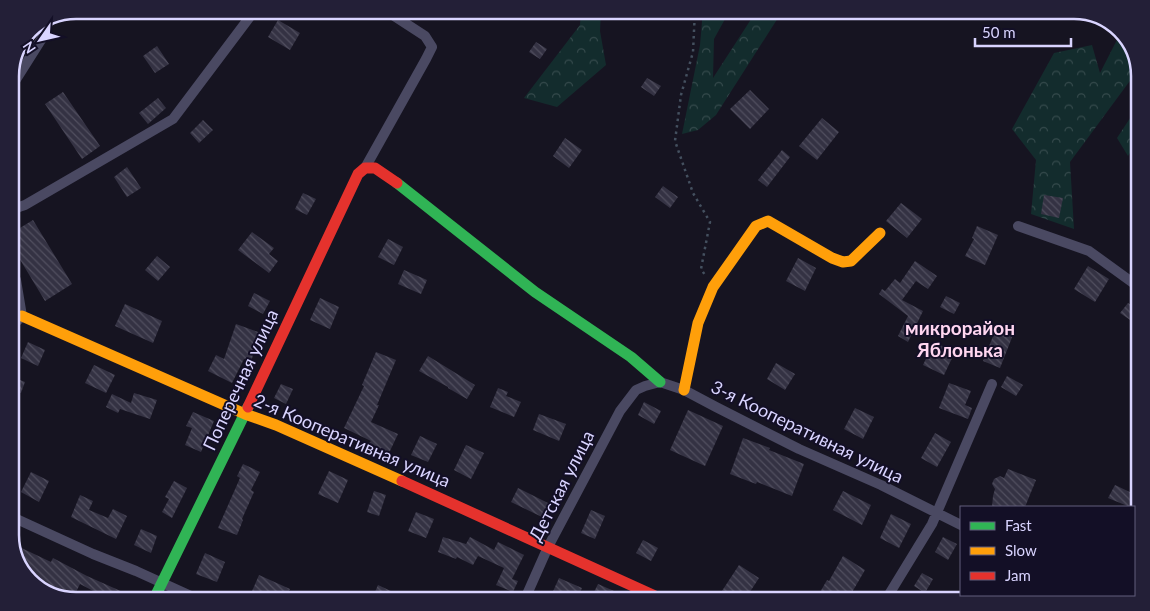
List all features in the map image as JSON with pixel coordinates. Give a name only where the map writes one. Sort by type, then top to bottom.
[{"type":"street","points":[[19,207],[173,119],[248,19]]},
{"type":"street","points":[[361,171],[432,47],[425,36],[399,19]]},
{"type":"street","points":[[19,74],[47,27]]},
{"type":"street","points":[[361,171],[375,168],[391,178],[535,292],[631,356],[660,382]]},
{"type":"street","name":"Поперечная улица","points":[[157,592],[361,171]]},
{"type":"street","points":[[684,390],[698,323],[713,287],[756,226],[768,221],[832,258],[843,262],[851,261],[880,233]]},
{"type":"street","points":[[1018,226],[1089,251],[1131,281]]},
{"type":"street","points":[[19,298],[22,316],[19,319]]},
{"type":"street","name":"2-я Кооперативная улица","points":[[22,316],[245,414],[276,425],[646,592]]},
{"type":"street","name":"3-я Кооперативная улица","points":[[660,382],[684,390],[766,433],[881,485],[960,524]]},
{"type":"street","name":"Детская улица","points":[[528,592],[548,547],[620,411],[636,390],[660,382]]},
{"type":"street","points":[[890,592],[932,524],[992,384]]},
{"type":"street","points":[[19,520],[183,592]]},
{"type":"path","points":[[695,19],[693,52],[681,95],[675,140],[693,193],[710,222],[701,270],[713,287]]},
{"type":"green space","points":[[580,19],[601,19],[600,31],[606,65],[557,107],[524,98],[580,25]]},
{"type":"green space","points":[[702,19],[725,19],[714,39],[713,78],[751,19],[777,19],[716,115],[698,130],[682,134],[700,45]]},
{"type":"green space","points":[[1118,39],[1128,58],[1131,79],[1070,162],[1074,229],[1031,214],[1036,160],[1012,129],[1054,53],[1092,45],[1100,73]]},
{"type":"green space","points":[[1131,117],[1131,151],[1128,156],[1117,138]]},
{"type":"building","points":[[278,20],[300,33],[290,50],[268,37]]},
{"type":"building","points":[[536,42],[547,49],[540,59],[529,52]]},
{"type":"building","points":[[157,46],[169,64],[155,73],[143,56]]},
{"type":"building","points":[[647,78],[661,86],[654,96],[641,87]]},
{"type":"building","points":[[750,90],[769,109],[750,129],[730,109]]},
{"type":"building","points":[[63,92],[100,146],[82,159],[45,104]]},
{"type":"building","points":[[158,98],[166,108],[148,124],[139,113]]},
{"type":"building","points":[[822,118],[839,132],[817,160],[799,146]]},
{"type":"building","points":[[203,120],[213,130],[199,143],[190,133]]},
{"type":"building","points":[[565,138],[582,150],[569,168],[553,156]]},
{"type":"building","points":[[782,150],[790,157],[767,187],[758,180]]},
{"type":"building","points":[[127,167],[141,188],[127,197],[114,177]]},
{"type":"building","points":[[663,186],[678,197],[670,208],[655,197]]},
{"type":"building","points":[[303,193],[316,199],[307,215],[295,209]]},
{"type":"building","points":[[1044,195],[1063,198],[1059,218],[1041,214]]},
{"type":"building","points":[[901,203],[922,219],[907,238],[886,221]]},
{"type":"building","points":[[33,220],[72,284],[45,301],[19,258],[19,229]]},
{"type":"building","points":[[977,226],[998,235],[985,265],[965,256],[974,239],[972,238]]},
{"type":"building","points":[[252,232],[274,248],[269,254],[278,261],[269,273],[238,250]]},
{"type":"building","points":[[388,239],[403,247],[394,265],[378,257]]},
{"type":"building","points":[[157,256],[170,267],[158,281],[145,270]]},
{"type":"building","points":[[798,258],[816,268],[805,291],[786,281]]},
{"type":"building","points":[[915,261],[937,276],[928,289],[916,281],[902,300],[923,311],[908,342],[898,336],[908,316],[879,294],[882,289],[885,291],[895,279],[900,283]]},
{"type":"building","points":[[1088,266],[1109,279],[1095,302],[1074,289]]},
{"type":"building","points":[[404,270],[427,280],[421,294],[398,284]]},
{"type":"building","points":[[254,293],[270,301],[263,314],[248,306]]},
{"type":"building","points":[[946,296],[960,303],[954,314],[940,307]]},
{"type":"building","points":[[320,298],[339,307],[330,329],[310,320]]},
{"type":"building","points":[[1128,303],[1131,305],[1131,321],[1120,313]]},
{"type":"building","points":[[125,304],[162,321],[153,343],[115,326]]},
{"type":"building","points":[[236,324],[261,333],[251,361],[244,359],[232,383],[208,371],[216,355],[224,359]]},
{"type":"building","points":[[996,329],[1013,335],[1000,368],[983,361]]},
{"type":"building","points":[[28,342],[45,350],[38,366],[21,358]]},
{"type":"building","points":[[934,342],[955,352],[944,375],[923,365]]},
{"type":"building","points":[[376,352],[396,360],[371,422],[398,434],[389,453],[369,443],[371,441],[344,428],[364,386],[362,385]]},
{"type":"building","points":[[428,356],[475,385],[467,399],[419,371]]},
{"type":"building","points":[[776,363],[795,374],[785,390],[767,379]]},
{"type":"building","points":[[94,365],[115,375],[106,393],[85,383]]},
{"type":"building","points":[[1007,376],[1023,385],[1016,396],[1001,387]]},
{"type":"building","points":[[19,380],[25,382],[21,393],[19,392]]},
{"type":"building","points":[[949,383],[971,391],[965,405],[972,408],[968,419],[939,408]]},
{"type":"building","points":[[281,384],[293,389],[286,404],[274,398]]},
{"type":"building","points":[[498,388],[508,392],[506,396],[521,402],[514,417],[490,407]]},
{"type":"building","points":[[134,393],[157,400],[150,419],[120,409],[118,413],[106,407],[112,394],[131,403]]},
{"type":"building","points":[[644,402],[661,411],[654,424],[638,415]]},
{"type":"building","points":[[855,408],[874,417],[863,439],[844,429]]},
{"type":"building","points":[[688,410],[723,426],[705,466],[670,450]]},
{"type":"building","points":[[193,412],[214,421],[201,452],[185,445],[192,428],[186,426]]},
{"type":"building","points":[[539,414],[566,424],[559,441],[533,430]]},
{"type":"building","points":[[935,433],[951,442],[937,467],[921,458]]},
{"type":"building","points":[[420,436],[437,444],[428,462],[411,455]]},
{"type":"building","points":[[743,438],[804,464],[792,496],[730,474]]},
{"type":"building","points":[[466,445],[484,453],[471,479],[454,470]]},
{"type":"building","points":[[243,464],[260,472],[251,490],[254,492],[237,535],[218,528],[240,478],[237,476]]},
{"type":"building","points":[[1008,469],[1036,480],[1025,506],[992,506],[995,489],[992,484],[994,479],[1000,476],[1004,478]]},
{"type":"building","points":[[329,471],[348,480],[338,503],[318,494]]},
{"type":"building","points":[[31,472],[49,481],[39,502],[21,492]]},
{"type":"building","points":[[174,481],[187,488],[172,518],[162,512],[169,499],[165,497]]},
{"type":"building","points":[[1115,485],[1131,493],[1131,505],[1128,506],[1108,498]]},
{"type":"building","points":[[518,488],[548,503],[542,517],[511,502]]},
{"type":"building","points":[[374,491],[386,495],[379,516],[367,512]]},
{"type":"building","points":[[843,491],[871,505],[862,525],[833,510]]},
{"type":"building","points":[[80,495],[93,501],[89,510],[108,518],[113,509],[127,516],[116,539],[71,517]]},
{"type":"building","points":[[591,510],[605,516],[595,539],[581,533]]},
{"type":"building","points":[[416,512],[434,519],[426,538],[408,531]]},
{"type":"building","points":[[891,514],[911,524],[899,548],[880,538]]},
{"type":"building","points":[[141,529],[157,536],[151,553],[134,545]]},
{"type":"building","points":[[443,537],[466,544],[470,537],[494,550],[498,542],[524,555],[512,579],[518,581],[513,592],[496,585],[504,568],[478,556],[473,565],[457,557],[456,559],[438,552]]},
{"type":"building","points":[[943,537],[957,544],[948,560],[935,552]]},
{"type":"building","points":[[643,540],[658,548],[651,561],[636,553]]},
{"type":"building","points":[[20,547],[51,562],[53,558],[123,592],[95,592],[80,584],[76,592],[65,591],[46,584],[28,567]]},
{"type":"building","points":[[205,553],[225,562],[217,582],[196,574]]},
{"type":"building","points":[[843,556],[865,570],[852,592],[820,592],[827,580],[829,581]]},
{"type":"building","points":[[739,565],[759,578],[750,592],[721,592]]},
{"type":"building","points":[[922,573],[933,579],[926,592],[914,586]]},
{"type":"building","points":[[259,575],[290,589],[288,592],[252,592]]},
{"type":"building","points":[[559,578],[582,588],[580,592],[553,592]]},
{"type":"building","points":[[598,584],[614,591],[614,592],[594,592]]},
{"type":"building","points":[[378,585],[393,592],[375,592]]},
{"type":"traffic: fast","points":[[397,183],[535,292],[631,357],[660,382]]},
{"type":"traffic: fast","points":[[157,592],[248,407]]},
{"type":"traffic: slow","points":[[684,390],[698,323],[713,287],[756,226],[768,221],[832,258],[843,262],[851,261],[880,233]]},
{"type":"traffic: slow","points":[[22,316],[402,481]]},
{"type":"traffic: jam","points":[[248,407],[358,174],[365,168],[375,168],[397,183]]},
{"type":"traffic: jam","points":[[402,481],[646,592]]},
{"type":"district","name":"микрорайон Яблонька","points":[[960,339]]}]
